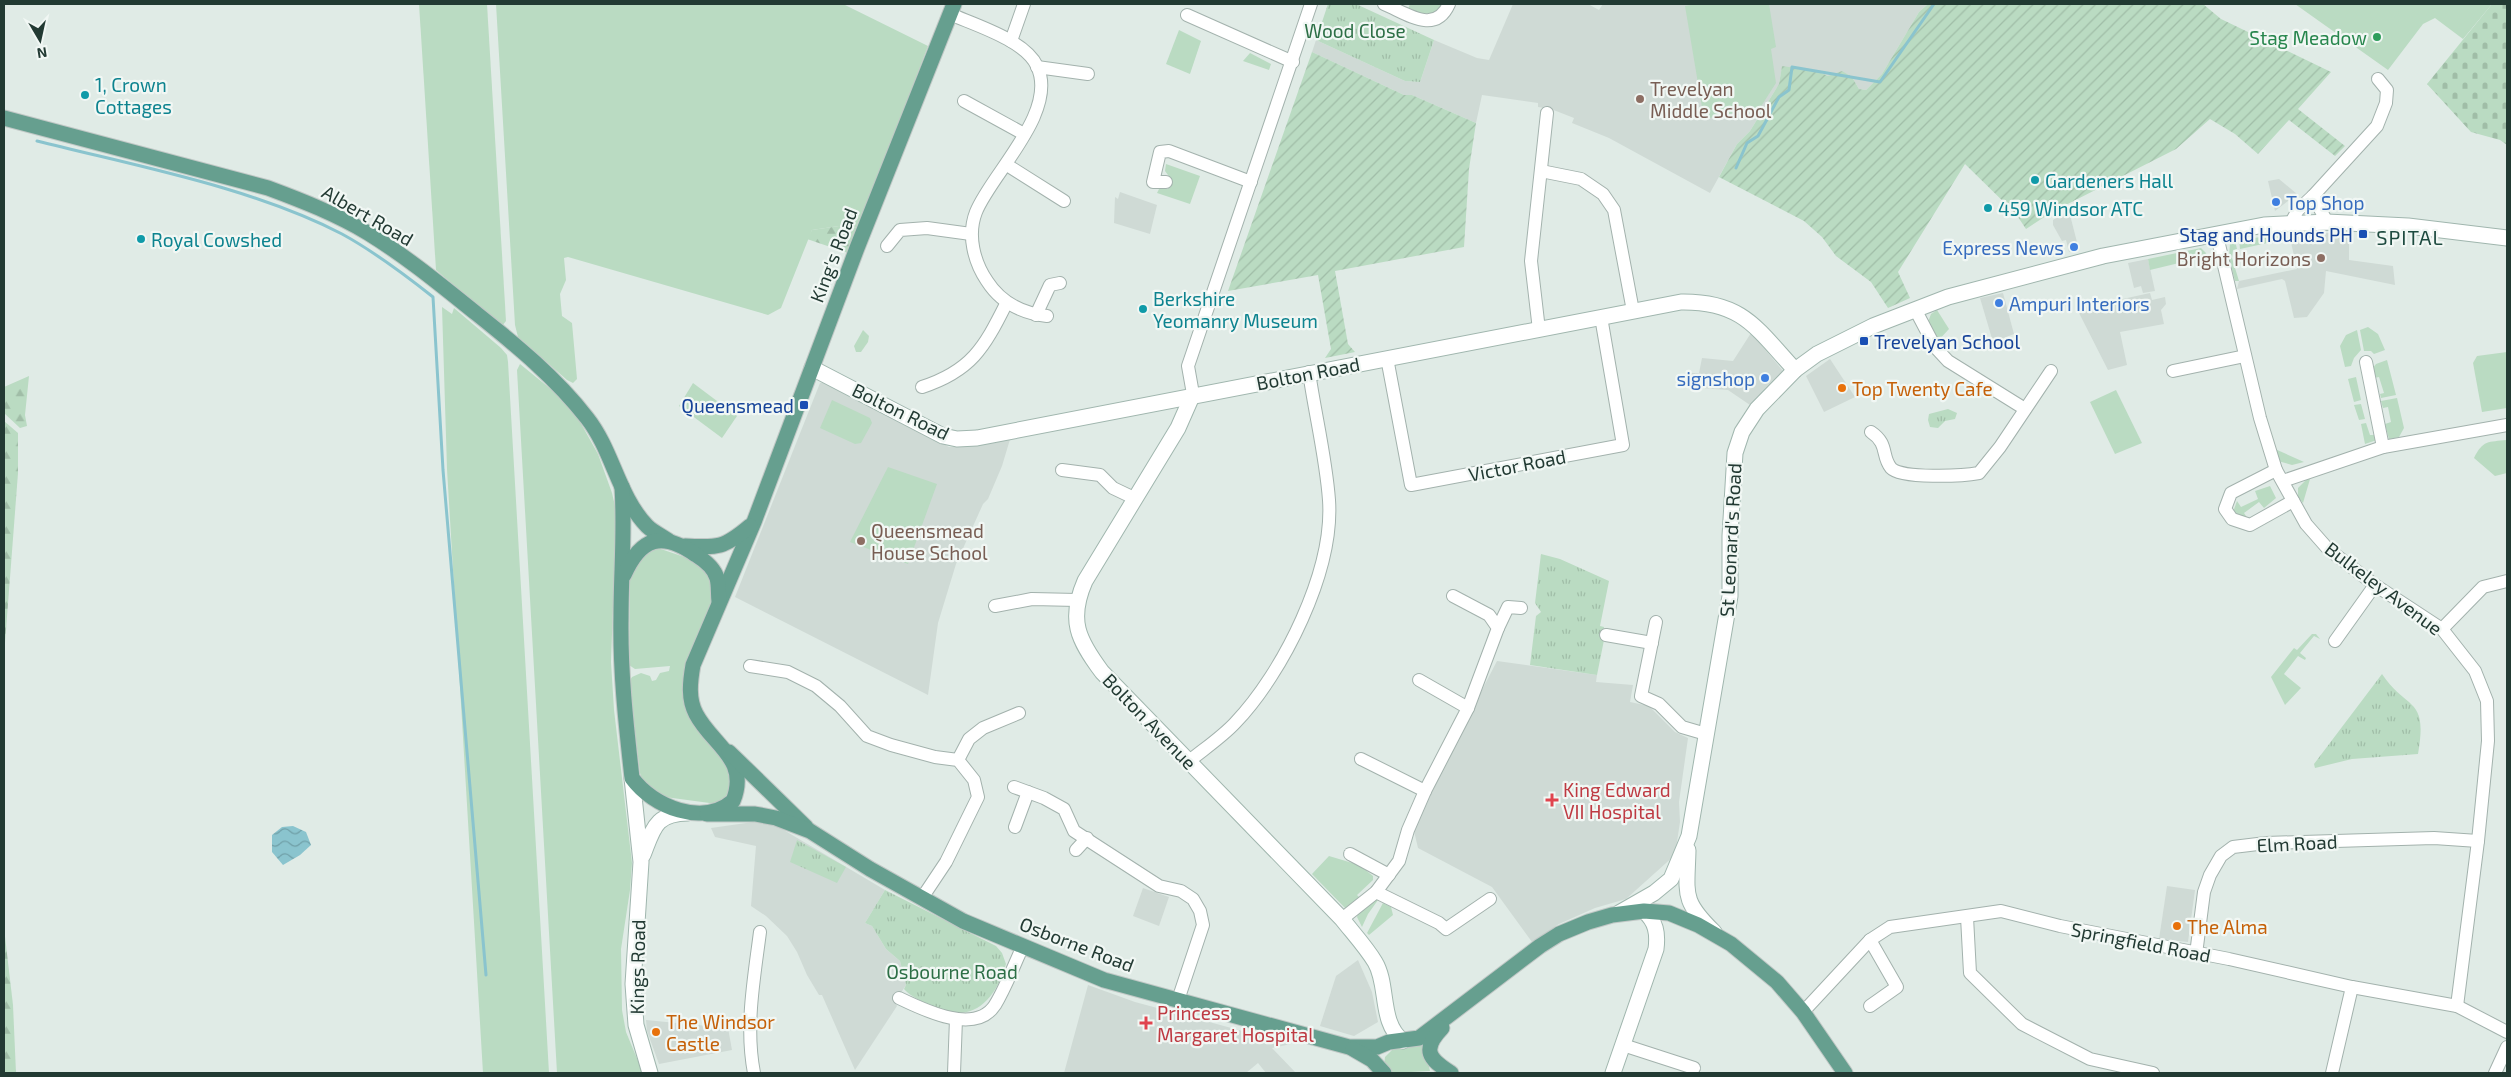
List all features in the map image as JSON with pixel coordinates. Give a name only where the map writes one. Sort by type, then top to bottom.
[{"type":"main road","name":"King's Road","points":[[724,748],[706,729],[696,714],[691,698],[690,681],[693,665],[754,522],[864,230],[952,9]]},
{"type":"main road","name":"Albert Road","points":[[4,118],[268,188],[312,205],[368,234],[438,283],[509,339],[551,378],[589,420],[609,453],[622,487],[635,511],[648,528],[705,561],[716,576],[719,602]]},
{"type":"main road","name":"Albert Road","points":[[622,487],[625,522],[622,581],[622,689],[632,778]]},
{"type":"main road","name":"King's Road","points":[[622,581],[639,549],[646,545],[676,543],[721,546],[731,542],[754,522]]},
{"type":"main road","name":"Osborne Road","points":[[724,748],[751,771],[810,831]]},
{"type":"main road","points":[[700,814],[726,807],[733,801],[737,791],[738,781],[733,765],[724,748]]},
{"type":"main road","name":"Osborne Road","points":[[632,778],[649,796],[663,804],[700,814],[755,814],[776,818],[810,831],[963,921],[1104,980],[1349,1047],[1382,1046],[1389,1042],[1419,1038],[1456,1012]]},
{"type":"main road","points":[[1451,1073],[1434,1063],[1430,1054],[1430,1045],[1436,1033],[1456,1012],[1552,938],[1588,922],[1619,914],[1644,911],[1669,913],[1715,933],[1777,982],[1803,1012],[1845,1073]]},
{"type":"main road","points":[[1378,1070],[1378,1052],[1382,1046]]},
{"type":"main road","name":"Osborne Road","points":[[1349,1047],[1378,1070]]},
{"type":"street","points":[[1010,41],[1024,4]]},
{"type":"street","points":[[1193,394],[1188,366],[1293,62],[1311,4]]},
{"type":"street","points":[[1384,4],[1419,19],[1433,21],[1444,16],[1449,4]]},
{"type":"street","points":[[952,9],[1010,41],[1032,58],[1037,67],[1040,95],[1035,114],[976,212],[971,234],[981,273],[1006,304],[1041,316],[1050,285],[1060,283]]},
{"type":"street","points":[[1188,15],[1293,62]]},
{"type":"street","points":[[1037,67],[1088,74]]},
{"type":"street","points":[[2290,224],[2298,210],[2377,126],[2386,102],[2387,90],[2378,79]]},
{"type":"street","points":[[964,101],[1024,134]]},
{"type":"street","points":[[1539,330],[1531,261],[1547,113]]},
{"type":"street","points":[[1166,182],[1153,182],[1160,152],[1169,151],[1251,182]]},
{"type":"street","points":[[1006,165],[1064,201]]},
{"type":"street","points":[[1541,172],[1581,179],[1603,194],[1614,210],[1633,311]]},
{"type":"street","points":[[2313,196],[2327,222]]},
{"type":"street","name":"St Leonard's Road","points":[[1715,933],[1690,905],[1687,886],[1688,836],[1730,596],[1730,526],[1735,453],[1742,432],[1757,409],[1795,370],[1817,354],[1851,336],[1915,308],[1948,297],[2103,256],[2264,226],[2327,222],[2408,226],[2507,238]]},
{"type":"street","points":[[887,246],[900,230],[928,228],[971,234]]},
{"type":"street","name":"Bulkeley Avenue","points":[[2218,236],[2260,418],[2280,475],[2306,524],[2328,548],[2375,585],[2442,629],[2475,671],[2487,701],[2488,741],[2478,841],[2457,1006]]},
{"type":"street","name":"Bolton Road","points":[[812,368],[943,436],[957,439],[977,438],[1193,394],[1681,302],[1705,302],[1729,309],[1749,319],[1795,370]]},
{"type":"street","points":[[922,387],[945,380],[970,363],[991,334],[1006,304]]},
{"type":"street","points":[[1915,308],[1935,347],[1948,361],[2025,409]]},
{"type":"street","name":"Victor Road","points":[[1387,358],[1411,485],[1624,445],[1601,317]]},
{"type":"street","points":[[2173,371],[2245,356]]},
{"type":"street","points":[[2366,362],[2383,447]]},
{"type":"street","points":[[1871,432],[1880,438],[1890,468],[1900,474],[1965,476],[1979,473],[2051,371]]},
{"type":"street","points":[[1188,762],[1234,724],[1264,689],[1310,605],[1328,528],[1329,500],[1309,372]]},
{"type":"street","name":"Bolton Avenue","points":[[1193,394],[1178,428],[1101,551],[1077,600],[1076,616],[1079,635],[1086,650],[1102,672],[1342,919],[1376,964],[1387,1014],[1393,1030],[1404,1041]]},
{"type":"street","points":[[2293,501],[2250,525],[2232,519],[2224,508],[2231,493],[2280,475],[2383,447],[2507,425]]},
{"type":"street","points":[[1062,470],[1100,475],[1113,488],[1134,498]]},
{"type":"street","points":[[2442,629],[2483,587],[2507,581]]},
{"type":"street","points":[[2335,641],[2375,585]]},
{"type":"street","points":[[1453,596],[1489,615],[1498,628]]},
{"type":"street","points":[[995,606],[1032,598],[1077,600]]},
{"type":"street","points":[[1342,919],[1376,892],[1399,861],[1408,830],[1424,791],[1468,708],[1498,628],[1508,607],[1521,608]]},
{"type":"street","points":[[1656,622],[1641,696],[1659,704],[1682,727],[1706,734]]},
{"type":"street","points":[[1606,635],[1652,643]]},
{"type":"street","points":[[750,666],[788,672],[816,686],[840,706],[868,736],[891,745],[935,757],[958,760],[974,780],[978,797],[946,862],[922,898]]},
{"type":"street","points":[[1419,680],[1468,708]]},
{"type":"street","points":[[958,760],[969,739],[984,728],[1019,713]]},
{"type":"street","points":[[1361,758],[1424,791]]},
{"type":"street","name":"Kings Road","points":[[632,778],[641,858],[633,984],[636,1025],[650,1073]]},
{"type":"street","points":[[1014,787],[1064,809],[1074,831],[1113,849],[1159,886],[1182,892],[1193,899],[1200,911],[1203,925],[1178,1000]]},
{"type":"street","points":[[1015,827],[1028,792]]},
{"type":"street","name":"Kings Road","points":[[641,858],[654,827],[660,819],[672,814],[700,814]]},
{"type":"street","name":"St Leonard's Road","points":[[1619,914],[1654,894],[1671,879],[1688,836]]},
{"type":"street","points":[[1076,850],[1086,838]]},
{"type":"street","name":"Elm Road","points":[[2196,954],[2204,892],[2210,875],[2221,856],[2233,846],[2266,843],[2434,838],[2478,841]]},
{"type":"street","points":[[1350,854],[1389,875]]},
{"type":"street","points":[[1376,892],[1439,923],[1446,929],[1490,899]]},
{"type":"street","points":[[1613,1073],[1656,949],[1657,938],[1654,924],[1644,911]]},
{"type":"street","name":"Springfield Road","points":[[1803,1012],[1870,940],[1890,927],[2001,911],[2060,926],[2229,959],[2352,987],[2457,1006],[2507,1032]]},
{"type":"street","points":[[1967,917],[1970,974],[2022,1024],[2090,1059],[2152,1073]]},
{"type":"street","points":[[754,1073],[749,1047],[750,1002],[760,932]]},
{"type":"street","points":[[1870,940],[1897,987],[1870,1006]]},
{"type":"street","points":[[898,998],[932,1014],[956,1019],[980,1018],[994,1007],[1023,946]]},
{"type":"street","points":[[2332,1073],[2352,987]]},
{"type":"street","name":"Bolton Avenue","points":[[1382,1046],[1387,1014]]},
{"type":"street","points":[[954,1073],[956,1019]]},
{"type":"street","points":[[1623,1045],[1694,1068]]},
{"type":"street","points":[[2495,1073],[2507,1047]]},
{"type":"shaded area","name":"Trevelyan Middle School","points":[[1513,4],[1588,4],[1599,10],[1603,4],[1928,4],[1919,12],[1882,74],[1866,90],[1859,89],[1852,77],[1828,76],[1817,71],[1782,67],[1779,84],[1750,131],[1737,144],[1710,193],[1609,138],[1572,123],[1574,118],[1551,109],[1538,107],[1538,103],[1482,95],[1476,123],[1412,95],[1404,95],[1312,52],[1316,40],[1405,81],[1420,82],[1434,40],[1477,58],[1489,60]]},
{"type":"shaded area","points":[[2279,179],[2297,194],[2275,211],[2268,181]]},
{"type":"shaded area","points":[[1120,192],[1157,205],[1150,234],[1114,223],[1115,197],[1118,199]]},
{"type":"shaded area","points":[[2069,211],[2079,250],[2069,252],[2066,240],[2062,241],[2053,225],[2053,220]]},
{"type":"shaded area","name":"Bright Horizons","points":[[2328,233],[2349,234],[2349,260],[2393,266],[2395,285],[2326,271],[2324,293],[2307,317],[2294,318],[2285,281],[2282,279],[2237,289],[2239,281],[2297,269],[2290,238]]},
{"type":"shaded area","points":[[2148,259],[2155,291],[2143,293],[2141,286],[2134,288],[2128,263]]},
{"type":"shaded area","points":[[2003,293],[2014,334],[1993,342],[1980,298]]},
{"type":"shaded area","points":[[2150,293],[2152,300],[2165,297],[2166,304],[2161,310],[2164,324],[2120,332],[2127,365],[2108,370],[2077,309]]},
{"type":"shaded area","points":[[1751,333],[1784,372],[1750,405],[1728,390],[1689,387],[1691,373],[1699,373],[1702,358],[1733,361]]},
{"type":"shaded area","points":[[1830,359],[1855,397],[1824,412],[1806,376]]},
{"type":"shaded area","name":"Queensmead House School","points":[[829,381],[949,447],[959,447],[1011,436],[1002,466],[988,499],[983,504],[956,564],[938,623],[928,695],[735,597],[820,383]]},
{"type":"shaded area","name":"King Edward VII Hospital","points":[[1497,661],[1597,675],[1596,682],[1633,685],[1630,702],[1649,706],[1675,732],[1688,738],[1679,802],[1680,822],[1675,855],[1626,899],[1595,908],[1559,924],[1532,942],[1492,887],[1418,848],[1414,831],[1426,798]]},
{"type":"shaded area","points":[[760,821],[777,826],[885,890],[865,923],[872,926],[886,949],[900,961],[906,985],[895,1002],[897,1006],[855,1070],[822,995],[819,995],[807,975],[797,952],[787,936],[766,916],[751,906],[756,846],[715,837],[711,828]]},
{"type":"shaded area","points":[[2167,886],[2195,890],[2188,942],[2159,939]]},
{"type":"shaded area","points":[[1143,888],[1169,897],[1159,926],[1133,916]]},
{"type":"shaded area","points":[[1358,960],[1372,992],[1378,1022],[1354,1036],[1320,1026],[1336,976]]},
{"type":"shaded area","name":"Princess Margaret Hospital","points":[[1088,985],[1135,1002],[1291,1044],[1272,1048],[1296,1073],[1266,1073],[1258,1063],[1246,1073],[1064,1073]]},
{"type":"shaded area","points":[[646,1020],[728,1028],[732,1050],[659,1064],[647,1031]]},
{"type":"green space","points":[[419,4],[487,4],[506,321],[502,326],[436,270]]},
{"type":"green space","points":[[496,4],[843,4],[928,46],[859,228],[839,226],[812,230],[781,308],[768,315],[568,257],[564,258],[566,280],[560,294],[562,316],[572,323],[577,379],[573,383],[567,380],[518,337],[515,325]]},
{"type":"green space","name":"Wood Close","points":[[1328,4],[1356,4],[1434,40],[1420,82],[1405,81],[1316,40]]},
{"type":"green space","points":[[1410,4],[1443,4],[1445,15],[1407,12]]},
{"type":"green space","points":[[1696,4],[1769,4],[1776,47],[1771,49],[1776,83],[1760,108],[1704,119],[1685,6]]},
{"type":"green space","points":[[1928,4],[2203,4],[2221,19],[2331,72],[2298,109],[2345,146],[2335,156],[2289,120],[2258,154],[2235,134],[2210,119],[2176,149],[2052,212],[2026,229],[2016,214],[1965,164],[1898,272],[1910,298],[1888,308],[1871,282],[1836,256],[1822,237],[1804,221],[1719,177],[1737,144],[1750,131],[1779,84],[1782,66],[1817,71],[1828,76],[1842,71],[1852,77],[1859,89],[1866,90],[1882,74],[1919,12]]},
{"type":"green space","name":"Stag Meadow","points":[[2295,4],[2492,4],[2463,39],[2435,18],[2423,24],[2388,70]]},
{"type":"green space","points":[[2492,4],[2507,4],[2507,145],[2500,140],[2471,132],[2427,84]]},
{"type":"green space","points":[[1179,30],[1201,41],[1190,74],[1166,64]]},
{"type":"green space","points":[[1312,52],[1404,95],[1412,95],[1476,123],[1469,169],[1464,247],[1335,271],[1348,344],[1355,352],[1325,358],[1331,349],[1318,275],[1228,291]]},
{"type":"green space","points":[[1250,53],[1271,64],[1269,70],[1243,61]]},
{"type":"green space","points":[[1166,164],[1200,176],[1190,204],[1157,193],[1159,189],[1168,189],[1171,179],[1165,171]]},
{"type":"green space","points":[[839,226],[859,228],[848,253],[807,239],[812,230]]},
{"type":"green space","points":[[2283,234],[2290,238],[2240,249],[2239,240]]},
{"type":"green space","points":[[2235,241],[2237,249],[2233,250],[2232,258],[2239,281],[2235,281],[2229,257],[2230,243]]},
{"type":"green space","points":[[2201,248],[2206,253],[2209,261],[2204,257],[2150,270],[2148,259]]},
{"type":"green space","points":[[442,307],[452,314],[454,308],[501,348],[507,355],[508,362],[549,1073],[483,1073],[447,469]]},
{"type":"green space","points":[[1937,310],[1949,329],[1937,342],[1928,322],[1931,314]]},
{"type":"green space","points":[[2368,327],[2378,334],[2385,350],[2374,354],[2371,351],[2364,351],[2360,330]]},
{"type":"green space","points":[[863,330],[869,336],[868,342],[861,352],[856,352],[854,346]]},
{"type":"green space","points":[[2357,330],[2361,350],[2354,358],[2351,366],[2345,367],[2340,346],[2346,335]]},
{"type":"green space","points":[[2507,352],[2507,408],[2482,412],[2473,363],[2477,356]]},
{"type":"green space","points":[[2387,360],[2396,395],[2381,398],[2380,394],[2384,393],[2379,377],[2374,378],[2372,369],[2376,364]]},
{"type":"green space","points":[[520,364],[558,395],[579,420],[598,454],[612,493],[617,515],[619,538],[613,606],[611,662],[614,710],[632,863],[621,949],[622,1010],[626,1032],[643,1073],[557,1073],[517,370]]},
{"type":"green space","points":[[29,376],[25,415],[27,426],[20,428],[4,413],[4,387]]},
{"type":"green space","points":[[2356,377],[2361,400],[2354,402],[2348,379]]},
{"type":"green space","points":[[693,383],[737,416],[722,438],[679,406]]},
{"type":"green space","points":[[2116,390],[2142,443],[2115,454],[2090,402]]},
{"type":"green space","points":[[2397,398],[2404,428],[2399,437],[2389,439],[2385,424],[2391,422],[2388,407],[2383,408],[2381,401]]},
{"type":"green space","points":[[832,400],[870,418],[872,423],[861,443],[855,444],[820,428]]},
{"type":"green space","points":[[2361,404],[2365,419],[2359,420],[2354,405]]},
{"type":"green space","points":[[1948,409],[1957,413],[1955,419],[1945,421],[1938,428],[1930,427],[1929,414]]},
{"type":"green space","points":[[4,421],[18,433],[18,473],[4,656]]},
{"type":"green space","points":[[2366,423],[2370,435],[2377,435],[2377,440],[2365,444],[2361,424]]},
{"type":"green space","points":[[2507,440],[2507,473],[2495,476],[2474,458],[2483,445]]},
{"type":"green space","points":[[2275,449],[2304,462],[2292,465],[2278,461]]},
{"type":"green space","points":[[888,467],[937,484],[908,564],[850,542]]},
{"type":"green space","points":[[2307,479],[2310,479],[2303,503],[2298,497],[2298,488]]},
{"type":"green space","points":[[2270,486],[2276,498],[2264,508],[2259,502],[2244,513],[2248,519],[2238,519],[2233,512],[2237,501],[2241,507],[2258,499],[2255,491]]},
{"type":"green space","points":[[655,547],[702,563],[711,571],[715,593],[684,676],[729,767],[731,798],[717,804],[665,797],[643,784],[640,773],[629,682],[632,677],[641,673],[650,676],[652,681],[656,680],[660,673],[669,671],[670,666],[635,669],[629,665],[630,569],[634,560]]},
{"type":"green space","points":[[1541,554],[1560,559],[1609,581],[1600,626],[1604,627],[1602,639],[1604,640],[1597,675],[1530,665],[1536,616],[1541,612],[1535,603]]},
{"type":"green space","points":[[2312,634],[2316,634],[2320,639],[2314,636],[2300,653],[2306,658],[2305,660],[2298,656],[2284,674],[2301,688],[2285,705],[2271,677],[2294,648],[2297,650]]},
{"type":"green space","points":[[2382,674],[2391,686],[2414,706],[2418,713],[2420,735],[2418,754],[2352,759],[2315,768],[2314,764]]},
{"type":"green space","points":[[797,840],[846,867],[837,883],[790,862]]},
{"type":"green space","points":[[1329,856],[1359,865],[1373,876],[1373,880],[1357,895],[1360,898],[1346,909],[1312,874]]},
{"type":"green space","name":"Osbourne Road","points":[[885,890],[996,946],[1002,953],[1006,964],[993,992],[985,1002],[975,1009],[964,1013],[952,1013],[923,1002],[910,995],[904,989],[906,985],[900,961],[886,949],[872,926],[865,923]]},
{"type":"green space","points":[[1376,899],[1378,900],[1362,927],[1357,917],[1359,911]]},
{"type":"green space","points":[[1383,903],[1391,907],[1393,915],[1369,935],[1367,933]]},
{"type":"green space","points":[[4,928],[13,1005],[16,1073],[4,1073]]},
{"type":"green space","points":[[1424,1045],[1430,1071],[1392,1073],[1384,1065],[1385,1057],[1393,1049]]},
{"type":"water","points":[[293,826],[306,832],[311,845],[300,855],[283,865],[272,852],[272,835],[282,827]]},
{"type":"waterway","points":[[1736,168],[1747,143],[1758,136],[1779,97],[1789,90],[1792,67],[1880,82],[1934,4]]},
{"type":"waterway","points":[[37,141],[192,179],[270,203],[342,234],[366,248],[433,297],[443,470],[486,975]]},
{"type":"place","name":"Stag Meadow","points":[[2377,37]]},
{"type":"place","name":"1, Crown Cottages","points":[[85,95]]},
{"type":"place","name":"Trevelyan Middle School","points":[[1640,99]]},
{"type":"place","name":"Gardeners Hall","points":[[2035,180]]},
{"type":"place","name":"Top Shop","points":[[2276,202]]},
{"type":"place","name":"459 Windsor ATC","points":[[1988,208]]},
{"type":"place","name":"Stag and Hounds PH","points":[[2363,234]]},
{"type":"place","name":"Royal Cowshed","points":[[141,239]]},
{"type":"place","name":"Express News","points":[[2074,247]]},
{"type":"place","name":"Bright Horizons","points":[[2321,258]]},
{"type":"place","name":"Ampuri Interiors","points":[[1999,303]]},
{"type":"place","name":"Berkshire Yeomanry Museum","points":[[1143,309]]},
{"type":"place","name":"Trevelyan School","points":[[1864,341]]},
{"type":"place","name":"signshop","points":[[1765,378]]},
{"type":"place","name":"Top Twenty Cafe","points":[[1842,388]]},
{"type":"place","name":"Queensmead","points":[[804,405]]},
{"type":"place","name":"Queensmead House School","points":[[861,541]]},
{"type":"place","name":"King Edward VII Hospital","points":[[1552,800]]},
{"type":"place","name":"The Alma","points":[[2177,926]]},
{"type":"place","name":"Princess Margaret Hospital","points":[[1146,1023]]},
{"type":"place","name":"The Windsor Castle","points":[[656,1032]]},
{"type":"district","name":"SPITAL","points":[[2410,237]]}]
